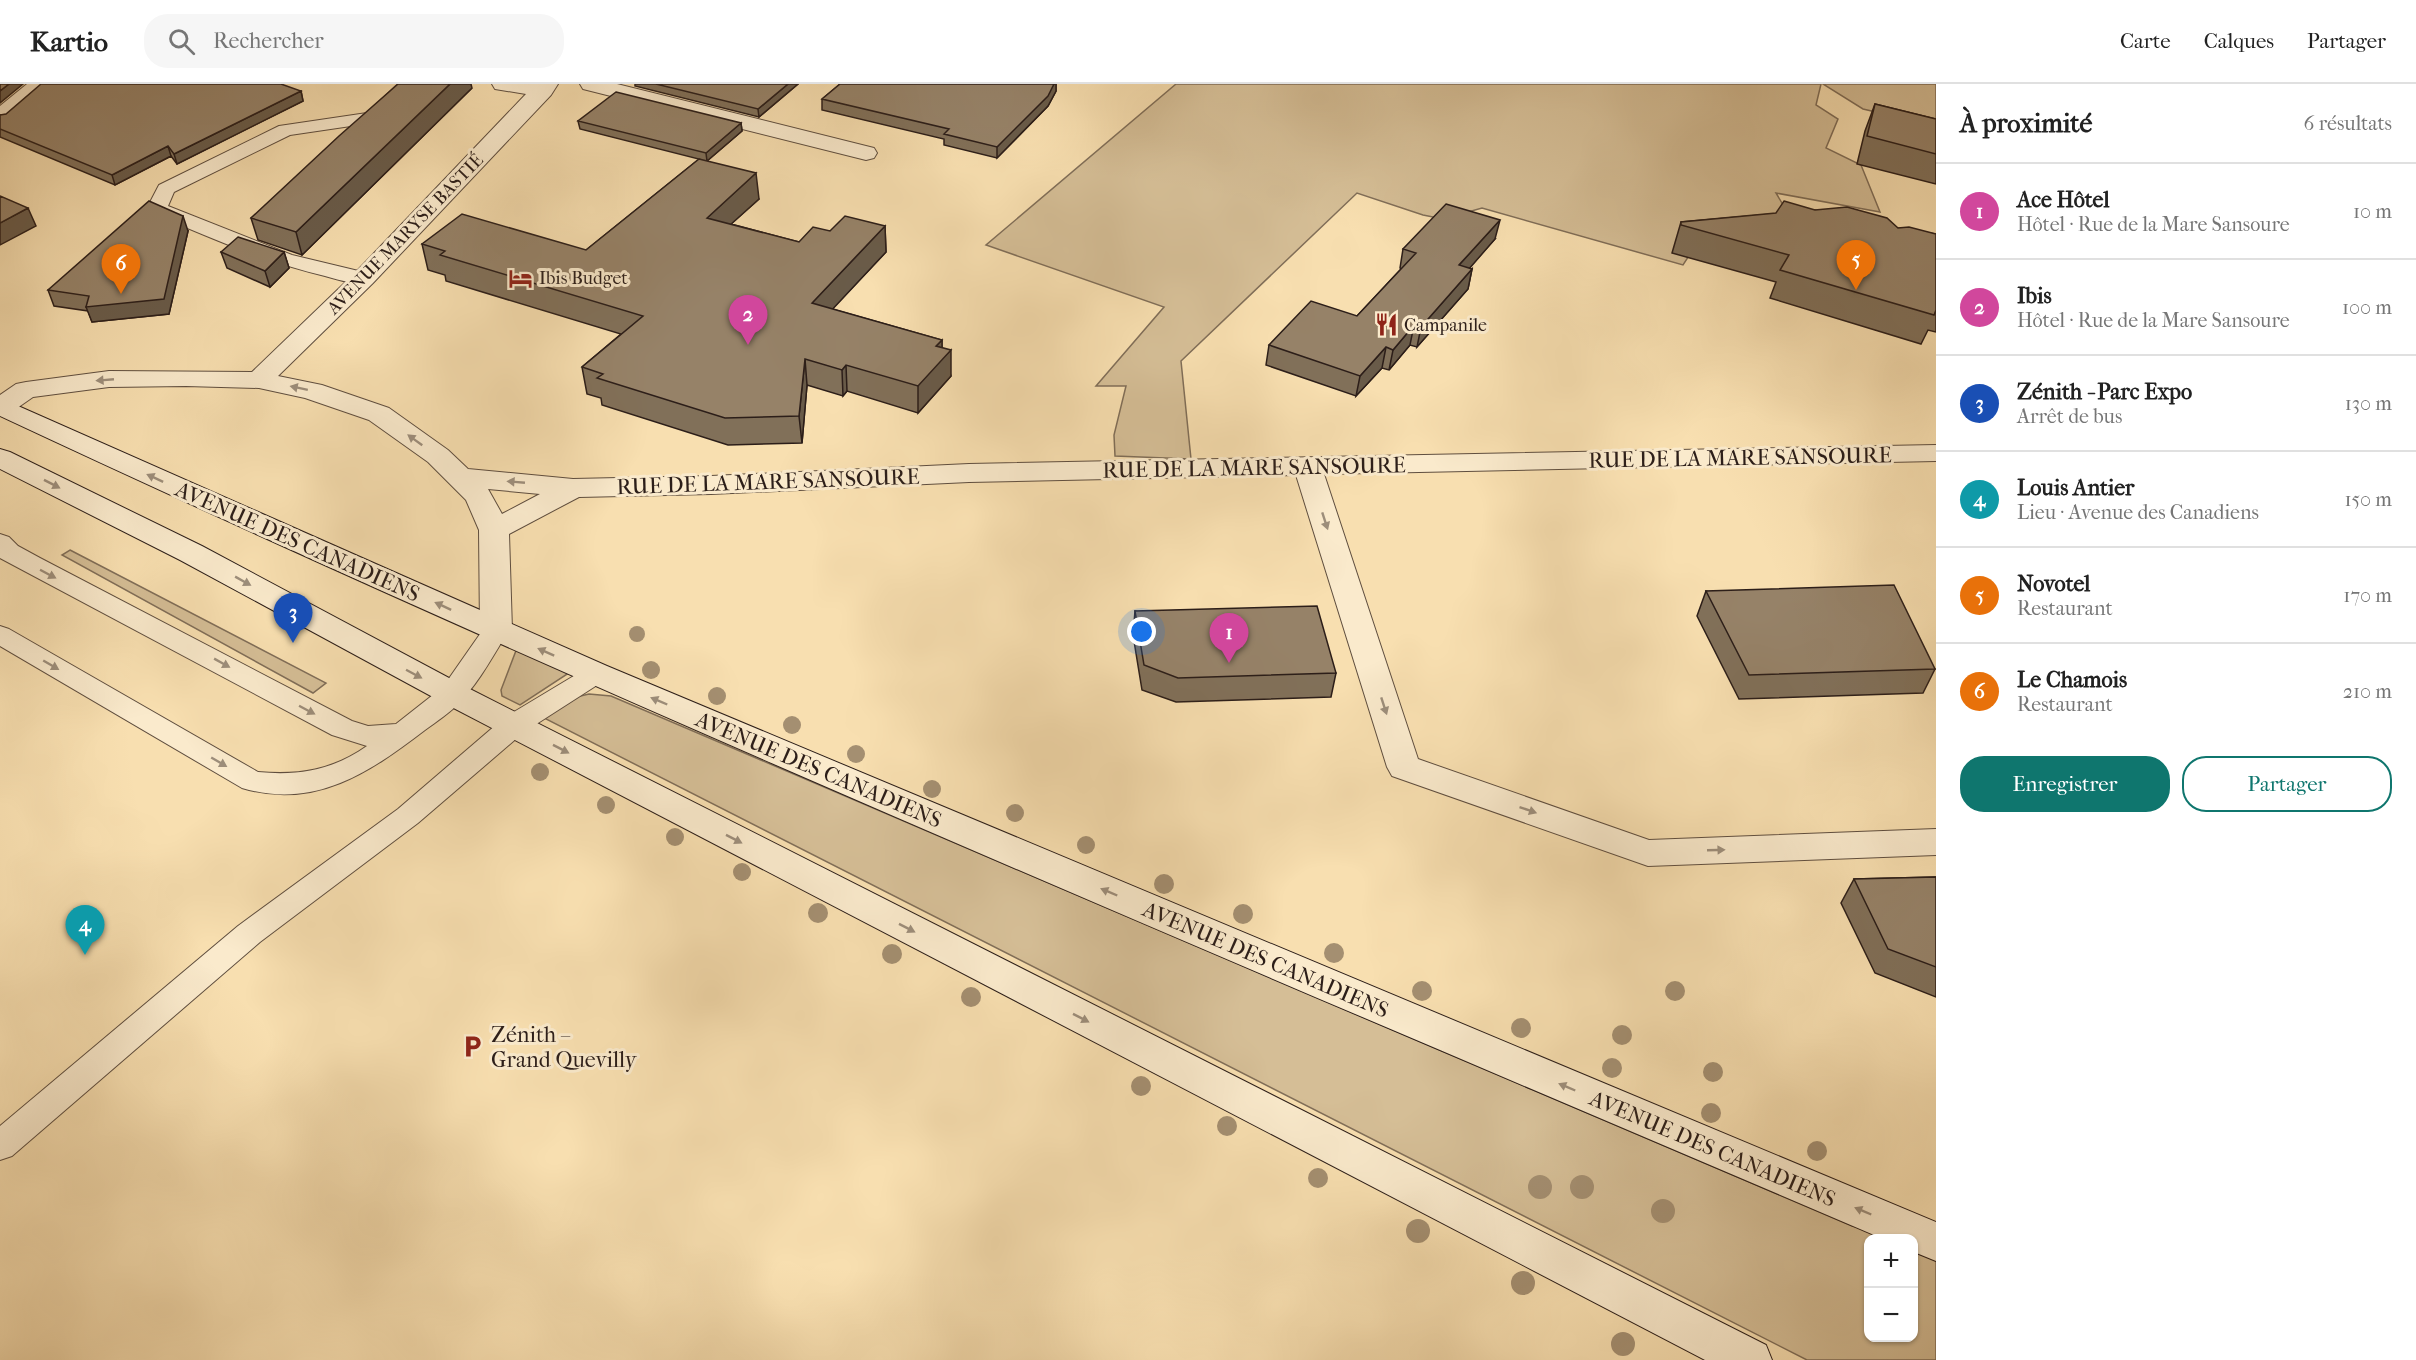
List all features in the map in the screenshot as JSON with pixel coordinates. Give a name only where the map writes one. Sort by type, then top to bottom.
[{"type":"street","points":[[0,117],[40,84]]},
{"type":"street","points":[[503,84],[545,87]]},
{"type":"street","points":[[591,84],[866,153]]},
{"type":"street","name":"AVENUE MARYSE BASTIÉ","points":[[259,380],[364,278],[545,87]]},
{"type":"street","points":[[0,406],[26,390],[109,380],[186,378],[259,380],[312,391],[379,414],[438,456],[479,496],[494,530],[496,630]]},
{"type":"street","name":"AVENUE DES CANADIENS","points":[[0,406],[225,510],[596,674],[1569,1089],[1936,1242]]},
{"type":"street","name":"RUE DE LA MARE SANSOURE","points":[[460,477],[573,488],[1307,465],[1936,453]]},
{"type":"street","points":[[0,458],[191,553],[453,694],[1750,1360]]},
{"type":"street","points":[[1307,465],[1404,767],[1648,853],[1936,842]]},
{"type":"street","name":"RUE DE LA MARE SANSOURE","points":[[494,530],[573,488]]},
{"type":"lane","points":[[347,142],[408,84]]},
{"type":"lane","points":[[364,278],[318,270],[240,243],[157,208],[166,189],[285,130],[372,118]]},
{"type":"lane","points":[[240,243],[256,227]]},
{"type":"lane","points":[[0,542],[9,552],[31,564],[342,728],[367,736],[404,733]]},
{"type":"lane","points":[[0,635],[252,781],[279,786],[319,781],[360,764],[404,733],[453,694],[496,630]]},
{"type":"lane","points":[[0,1146],[249,934],[408,816],[514,725],[596,674]]},
{"type":"shaded area","points":[[1176,84],[1821,84],[1816,105],[1838,119],[1826,148],[1861,165],[1880,212],[1776,193],[1802,237],[1705,231],[1683,265],[1482,208],[1443,219],[1423,215],[1357,193],[1181,361],[1191,459],[1115,456],[1114,435],[1126,386],[1096,386],[1164,307],[986,245]]},
{"type":"shaded area","points":[[1823,84],[1936,84],[1936,126],[1863,109]]},
{"type":"shaded area","points":[[70,550],[326,683],[313,693],[62,555]]},
{"type":"shaded area","points":[[517,648],[578,667],[520,705],[502,696],[501,690]]},
{"type":"shaded area","points":[[589,694],[611,696],[1852,1226],[1887,1234],[1864,1234],[1864,1342],[1918,1342],[1918,1242],[1936,1246],[1936,1360],[1807,1360],[544,718],[572,698]]},
{"type":"building","points":[[0,84],[9,84],[0,91]]},
{"type":"building","points":[[41,84],[281,84],[301,91],[174,154],[168,146],[112,175],[0,129],[0,115],[6,114]]},
{"type":"building","points":[[398,84],[450,84],[296,232],[251,218],[339,136]]},
{"type":"building","points":[[656,84],[788,84],[758,109]]},
{"type":"building","points":[[840,84],[1054,84],[1048,96],[997,147],[944,134],[949,129],[822,99]]},
{"type":"building","points":[[616,92],[741,123],[706,153],[578,121]]},
{"type":"building","points":[[1875,104],[1936,119],[1936,154],[1867,136]]},
{"type":"building","points":[[699,159],[756,173],[707,218],[799,242],[813,227],[830,231],[845,216],[885,226],[812,303],[942,340],[936,346],[951,350],[918,386],[846,365],[842,370],[805,359],[799,416],[725,418],[597,378],[603,374],[582,367],[643,316],[440,255],[445,251],[422,244],[462,214],[586,250]]},
{"type":"building","points":[[0,196],[28,208],[0,223]]},
{"type":"building","points":[[149,201],[183,216],[164,299],[86,307],[89,296],[48,290]]},
{"type":"building","points":[[1784,201],[1815,210],[1847,207],[1887,218],[1898,228],[1909,227],[1936,234],[1936,310],[1934,315],[1780,270],[1789,255],[1681,225],[1681,222],[1776,213]]},
{"type":"building","points":[[1446,204],[1500,220],[1459,265],[1472,269],[1421,327],[1414,325],[1393,350],[1386,347],[1360,376],[1269,345],[1311,301],[1357,316],[1416,253],[1403,249]]},
{"type":"building","points":[[238,237],[284,252],[265,271],[221,252]]},
{"type":"building","points":[[1894,585],[1935,669],[1749,675],[1706,591]]},
{"type":"building","points":[[1317,606],[1336,673],[1178,678],[1144,665],[1135,611]]},
{"type":"building","points":[[1936,877],[1936,967],[1888,949],[1854,879]]},
{"type":"place","name":"Ibis Budget","points":[[521,278]]},
{"type":"place","name":"Novotel","points":[[1856,290]]},
{"type":"place","name":"Le Chamois","points":[[121,294]]},
{"type":"place","name":"Campanile","points":[[1386,325]]},
{"type":"place","name":"Ibis","points":[[748,345]]},
{"type":"place","name":"Zénith - Parc Expo","points":[[293,643]]},
{"type":"place","name":"Ace Hôtel","points":[[1229,663]]},
{"type":"place","name":"Louis Antier","points":[[85,955]]},
{"type":"place","name":"Zénith – Grand Quevilly","points":[[473,1047]]}]
